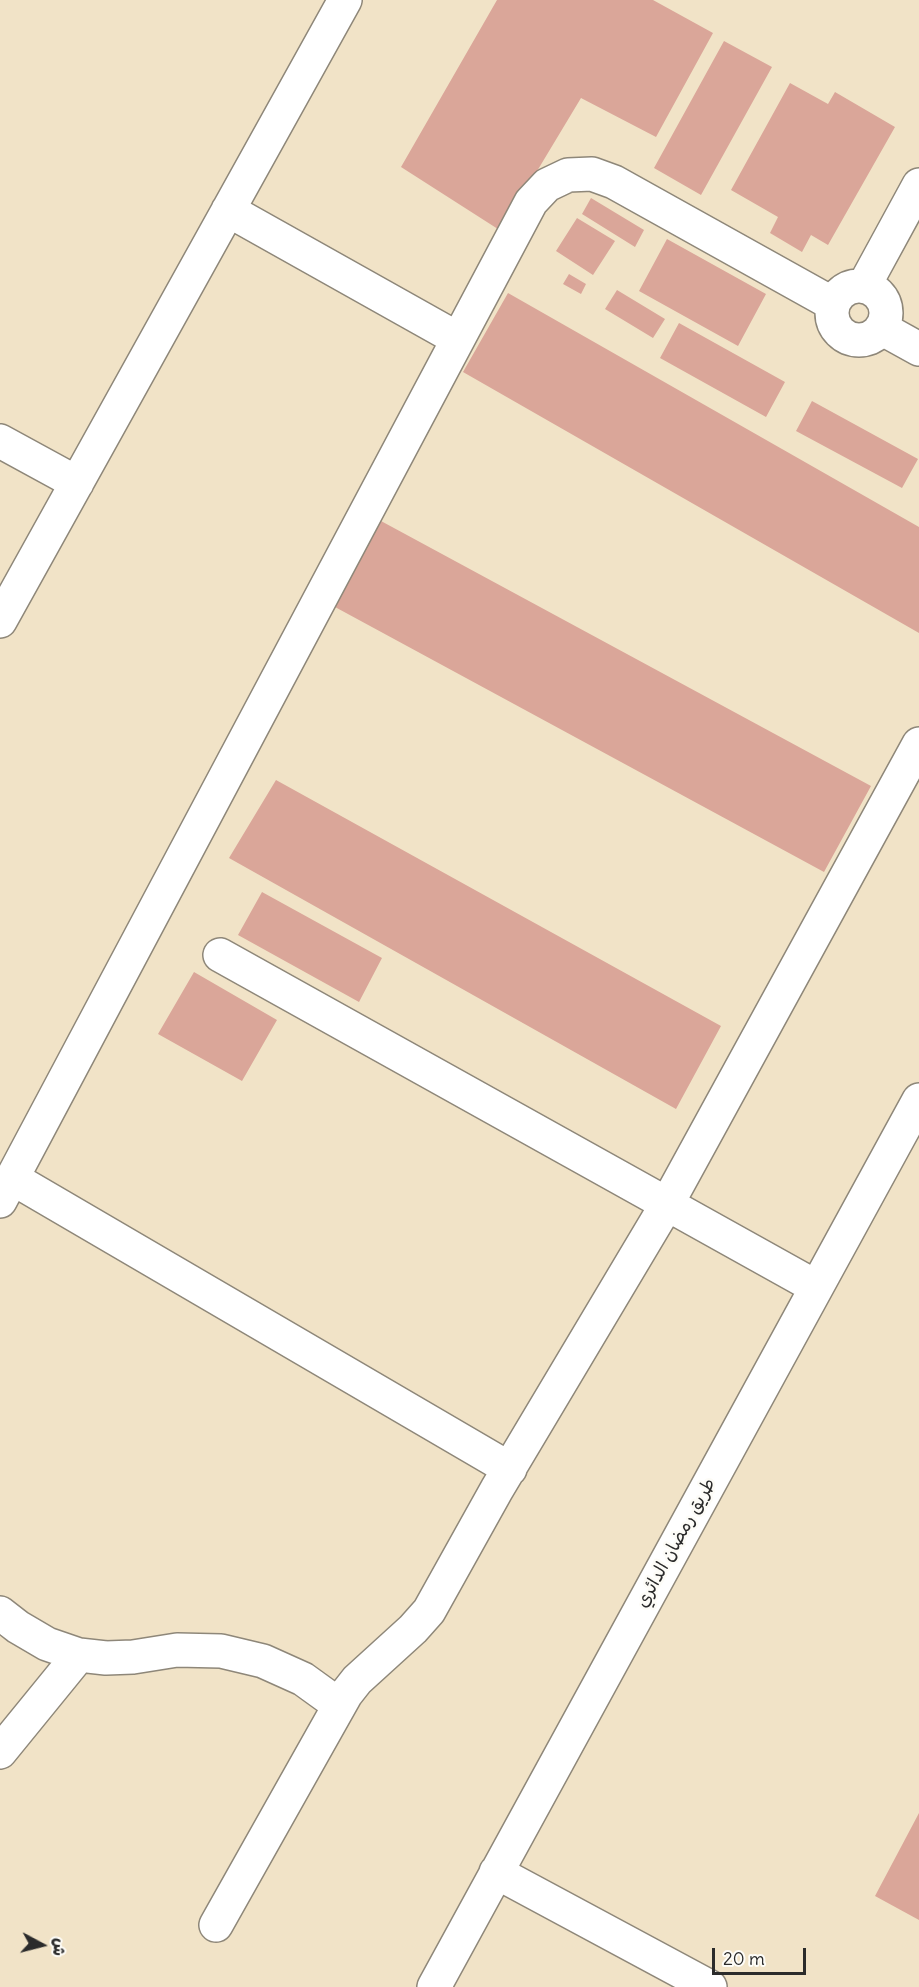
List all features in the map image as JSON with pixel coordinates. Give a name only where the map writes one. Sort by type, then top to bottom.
[{"type":"street","points":[[0,621],[345,0]]},
{"type":"street","points":[[510,1469],[6,1189],[531,202],[547,185],[568,175],[592,174],[614,182],[833,304]]},
{"type":"street","points":[[864,286],[919,185]]},
{"type":"street","points":[[228,210],[458,339]]},
{"type":"street","points":[[851,286],[864,286],[874,290],[881,298],[885,308],[885,318],[881,328],[874,335],[856,340],[838,331],[832,313],[833,304],[840,293],[851,286]]},
{"type":"street","points":[[881,328],[916,339]]},
{"type":"street","points":[[0,441],[77,483]]},
{"type":"street","points":[[216,1924],[339,1705],[357,1680],[413,1629],[429,1611],[667,1204],[919,744]]},
{"type":"street","points":[[220,955],[816,1287]]},
{"type":"street","name":"طريق رمضان الدائري","points":[[434,1987],[919,1100]]},
{"type":"street","points":[[0,1613],[18,1628],[47,1644],[79,1655],[106,1658],[133,1657],[177,1650],[220,1651],[263,1661],[303,1679],[339,1705]]},
{"type":"street","points":[[0,1752],[79,1655]]},
{"type":"street","points":[[496,1872],[710,1987]]},
{"type":"building","points":[[497,0],[653,0],[713,33],[656,137],[581,98],[501,231],[401,167]]},
{"type":"building","points":[[724,41],[772,67],[701,195],[654,168]]},
{"type":"building","points":[[790,83],[828,104],[835,92],[895,127],[828,245],[811,235],[802,252],[770,233],[778,217],[731,190]]},
{"type":"building","points":[[591,198],[644,230],[635,247],[582,214]]},
{"type":"building","points":[[577,218],[615,241],[593,275],[556,251]]},
{"type":"building","points":[[667,239],[766,294],[738,346],[639,291]]},
{"type":"building","points":[[569,274],[586,284],[581,294],[563,284]]},
{"type":"building","points":[[617,290],[665,319],[653,338],[605,309]]},
{"type":"building","points":[[508,293],[919,527],[919,633],[463,372]]},
{"type":"building","points":[[679,323],[785,382],[766,417],[660,358]]},
{"type":"building","points":[[812,401],[918,459],[902,488],[796,431]]},
{"type":"building","points":[[381,521],[871,786],[824,872],[335,607]]},
{"type":"building","points":[[276,780],[721,1026],[676,1109],[229,858]]},
{"type":"building","points":[[262,892],[382,958],[359,1002],[238,935]]},
{"type":"building","points":[[194,972],[277,1020],[242,1081],[158,1034]]},
{"type":"building","points":[[919,1813],[919,1920],[875,1896]]}]
